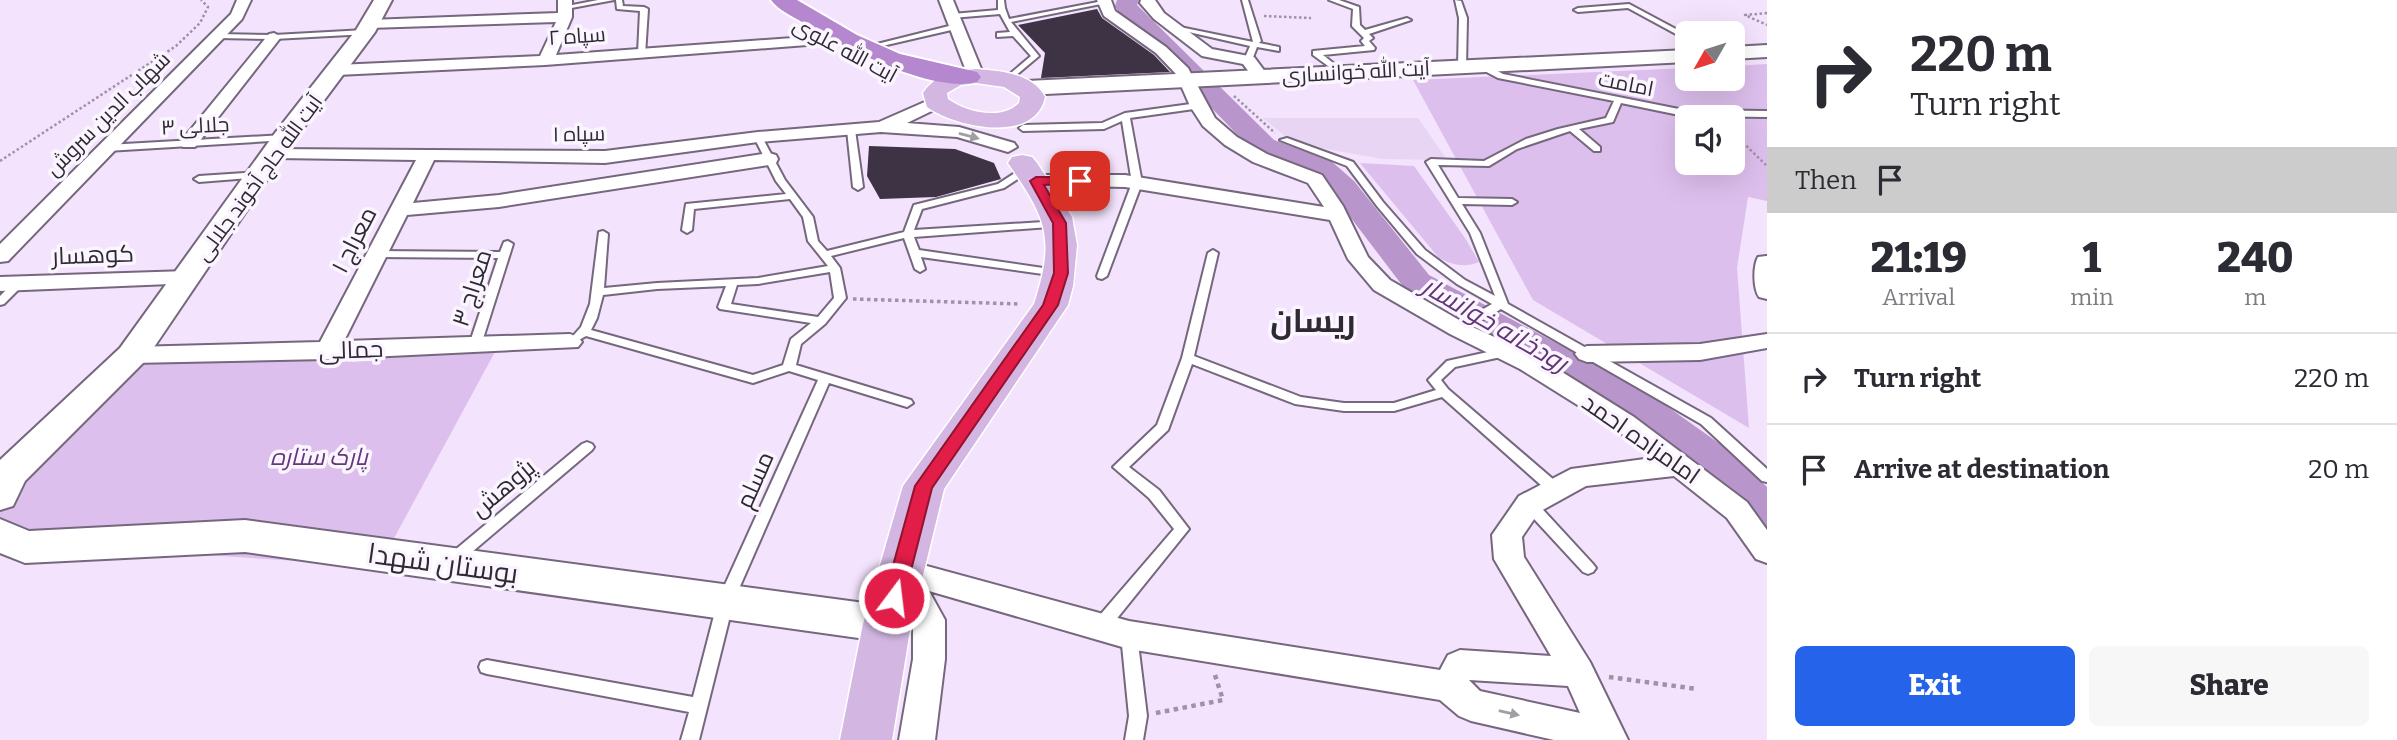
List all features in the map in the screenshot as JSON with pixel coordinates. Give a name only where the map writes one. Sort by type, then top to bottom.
[{"type":"highway","name":"آیت الله علوی","points":[[757,0],[820,40],[942,105]]},
{"type":"highway","name":"آیت الله علوی","points":[[782,0],[806,7],[884,59],[917,69],[972,76]]},
{"type":"main road","points":[[866,740],[887,624],[924,486],[1056,289],[1059,223],[1021,120],[972,76],[939,87],[942,105],[984,120],[1021,120]]},
{"type":"street","name":"شهاب الدین سروش","points":[[0,257],[237,16],[244,0]]},
{"type":"street","name":"آیت الله حاج آخوند جلالی","points":[[132,355],[367,28],[383,0]]},
{"type":"street","points":[[946,0],[972,76]]},
{"type":"street","points":[[1148,0],[1152,9],[1207,53],[1255,61]]},
{"type":"street","name":"امامزاده احمد","points":[[1104,1],[1109,13],[1161,50],[1189,81],[1198,106],[1209,122],[1231,141],[1260,158],[1315,179],[1337,215],[1359,260],[1381,285],[1458,329],[1529,363],[1625,423],[1737,510],[1767,551]]},
{"type":"street","points":[[367,28],[565,8],[559,36],[545,60]]},
{"type":"street","points":[[189,143],[274,37]]},
{"type":"street","name":"سپاه ۲","points":[[337,70],[545,60],[820,40]]},
{"type":"street","name":"آیت الله خوانساری","points":[[1021,120],[1189,81],[1217,80],[1255,61],[1339,72],[1675,57]]},
{"type":"street","points":[[881,127],[942,105]]},
{"type":"street","points":[[881,127],[959,132],[1021,120],[1137,183],[1337,215]]},
{"type":"street","name":"سپاه ۱","points":[[280,146],[428,154],[606,157],[758,137],[881,127]]},
{"type":"street","name":"معراج ۱","points":[[327,351],[428,154]]},
{"type":"street","points":[[399,210],[499,201],[769,159]]},
{"type":"street","points":[[1766,262],[1767,292]]},
{"type":"street","name":"کوهسار","points":[[9,283],[187,278]]},
{"type":"street","name":"جمالی","points":[[132,355],[327,351],[475,345],[578,337]]},
{"type":"street","points":[[1587,354],[1698,353],[1736,350],[1767,341]]},
{"type":"street","points":[[0,496],[9,474],[132,355]]},
{"type":"street","points":[[1609,738],[1578,672],[1539,604],[1509,559],[1507,535],[1529,504],[1581,476],[1680,465]]},
{"type":"street","name":"بوستان شهدا","points":[[0,535],[25,547],[245,536],[887,624]]},
{"type":"street","points":[[901,571],[1114,631],[1448,686],[1471,705],[1609,738]]},
{"type":"street","points":[[901,571],[929,620],[929,659],[917,740]]},
{"type":"street","points":[[1448,686],[1460,664],[1578,672]]},
{"type":"lane","points":[[565,8],[611,0]]},
{"type":"lane","points":[[620,0],[619,8],[644,9],[642,53]]},
{"type":"lane","points":[[920,269],[908,234],[918,207],[1001,186],[1021,120],[1035,57],[1007,21],[1002,12],[1002,0]]},
{"type":"lane","points":[[1245,0],[1257,41],[1255,61]]},
{"type":"lane","points":[[1332,0],[1357,8],[1356,26],[1369,38],[1365,41],[1371,48],[1316,52],[1339,72]]},
{"type":"lane","points":[[1007,21],[1104,1]]},
{"type":"lane","points":[[1458,1],[1472,66]]},
{"type":"lane","points":[[1578,10],[1629,6],[1675,31]]},
{"type":"lane","points":[[864,48],[954,21],[1002,12]]},
{"type":"lane","points":[[1363,33],[1407,19]]},
{"type":"lane","points":[[218,36],[274,37],[367,28]]},
{"type":"lane","points":[[1000,35],[1016,33]]},
{"type":"lane","points":[[1255,61],[1276,49]]},
{"type":"lane","name":"امامت","points":[[1472,66],[1501,76],[1684,113],[1767,114]]},
{"type":"lane","points":[[1503,303],[1475,233],[1431,162],[1486,164],[1500,154],[1572,128],[1610,120],[1618,101]]},
{"type":"lane","points":[[1021,120],[1104,126],[1125,116],[1198,106]]},
{"type":"lane","points":[[1102,276],[1137,183],[1125,116]]},
{"type":"lane","points":[[1572,128],[1597,149]]},
{"type":"lane","points":[[851,130],[858,187]]},
{"type":"lane","points":[[758,137],[792,196],[808,217],[813,241],[835,268],[840,298],[821,321],[795,342],[789,367]]},
{"type":"lane","points":[[1284,140],[1350,164],[1421,252],[1461,282],[1503,303],[1706,421],[1767,477]]},
{"type":"lane","name":"جلالی ۳","points":[[107,148],[189,143],[280,146]]},
{"type":"lane","points":[[199,179],[260,175]]},
{"type":"lane","points":[[687,230],[689,206],[792,196]]},
{"type":"lane","points":[[1455,201],[1512,202]]},
{"type":"lane","points":[[824,255],[908,234],[1059,223]]},
{"type":"lane","points":[[603,234],[599,292],[578,337],[753,379],[789,367],[907,403]]},
{"type":"lane","points":[[376,254],[506,249]]},
{"type":"lane","name":"معراج ۳","points":[[475,345],[506,249]]},
{"type":"lane","points":[[916,253],[1056,289]]},
{"type":"lane","points":[[1134,740],[1138,716],[1114,631],[1182,529],[1154,494],[1120,467],[1163,427],[1188,358],[1213,253]]},
{"type":"lane","points":[[599,292],[733,282],[777,283],[835,268]]},
{"type":"lane","points":[[733,282],[724,307],[821,321]]},
{"type":"lane","points":[[0,302],[9,283]]},
{"type":"lane","points":[[1458,329],[1503,303]]},
{"type":"lane","points":[[1506,352],[1451,364],[1434,380],[1444,392],[1556,490]]},
{"type":"lane","points":[[1188,358],[1299,401],[1311,403],[1344,407],[1394,407],[1444,392]]},
{"type":"lane","name":"مسلم","points":[[690,740],[726,600],[825,378]]},
{"type":"lane","name":"پژوهش","points":[[449,564],[587,447]]},
{"type":"lane","points":[[1529,504],[1588,568]]},
{"type":"lane","points":[[487,667],[699,706]]},
{"type":"path","points":[[0,161],[176,46],[200,23],[208,7],[201,0]]},
{"type":"path","points":[[1250,13],[1275,18],[1276,15],[1311,18]]},
{"type":"path","points":[[1767,13],[1745,15],[1767,25]]},
{"type":"path","points":[[1217,80],[1284,140]]},
{"type":"path","points":[[1745,145],[1767,166]]},
{"type":"path","points":[[840,298],[1056,289]]},
{"type":"path","points":[[1138,716],[1223,700],[1206,647]]},
{"type":"path","points":[[1578,672],[1697,689]]},
{"type":"shaded area","points":[[1263,118],[1418,118],[1447,160],[1383,159],[1321,148],[1286,137]]},
{"type":"green space","points":[[1767,64],[1767,201],[1748,197],[1737,268],[1749,428],[1533,300],[1413,80],[1675,69],[1675,91],[1745,91],[1745,65]]},
{"type":"green space","points":[[1360,163],[1414,166],[1479,262],[1459,265],[1439,258]]},
{"type":"green space","name":"پارک ستاره","points":[[496,350],[379,566],[27,544],[0,534],[0,511],[11,474],[133,356]]},
{"type":"building","points":[[1097,9],[1102,18],[1154,55],[1170,72],[1041,78],[1045,53],[1018,25]]},
{"type":"building","points":[[869,146],[955,149],[994,163],[1001,179],[936,197],[880,199],[867,176]]},
{"type":"waterway","name":"رودخانه خوانسار","points":[[1128,0],[1126,6],[1264,146],[1320,166],[1343,187],[1417,282],[1630,400],[1705,455],[1767,514]]},
{"type":"district","name":"ریسان","points":[[1313,321]]},
{"type":"route","points":[[894,598],[924,486],[1051,305],[1061,273],[1059,223],[1036,181],[1080,181]]}]
